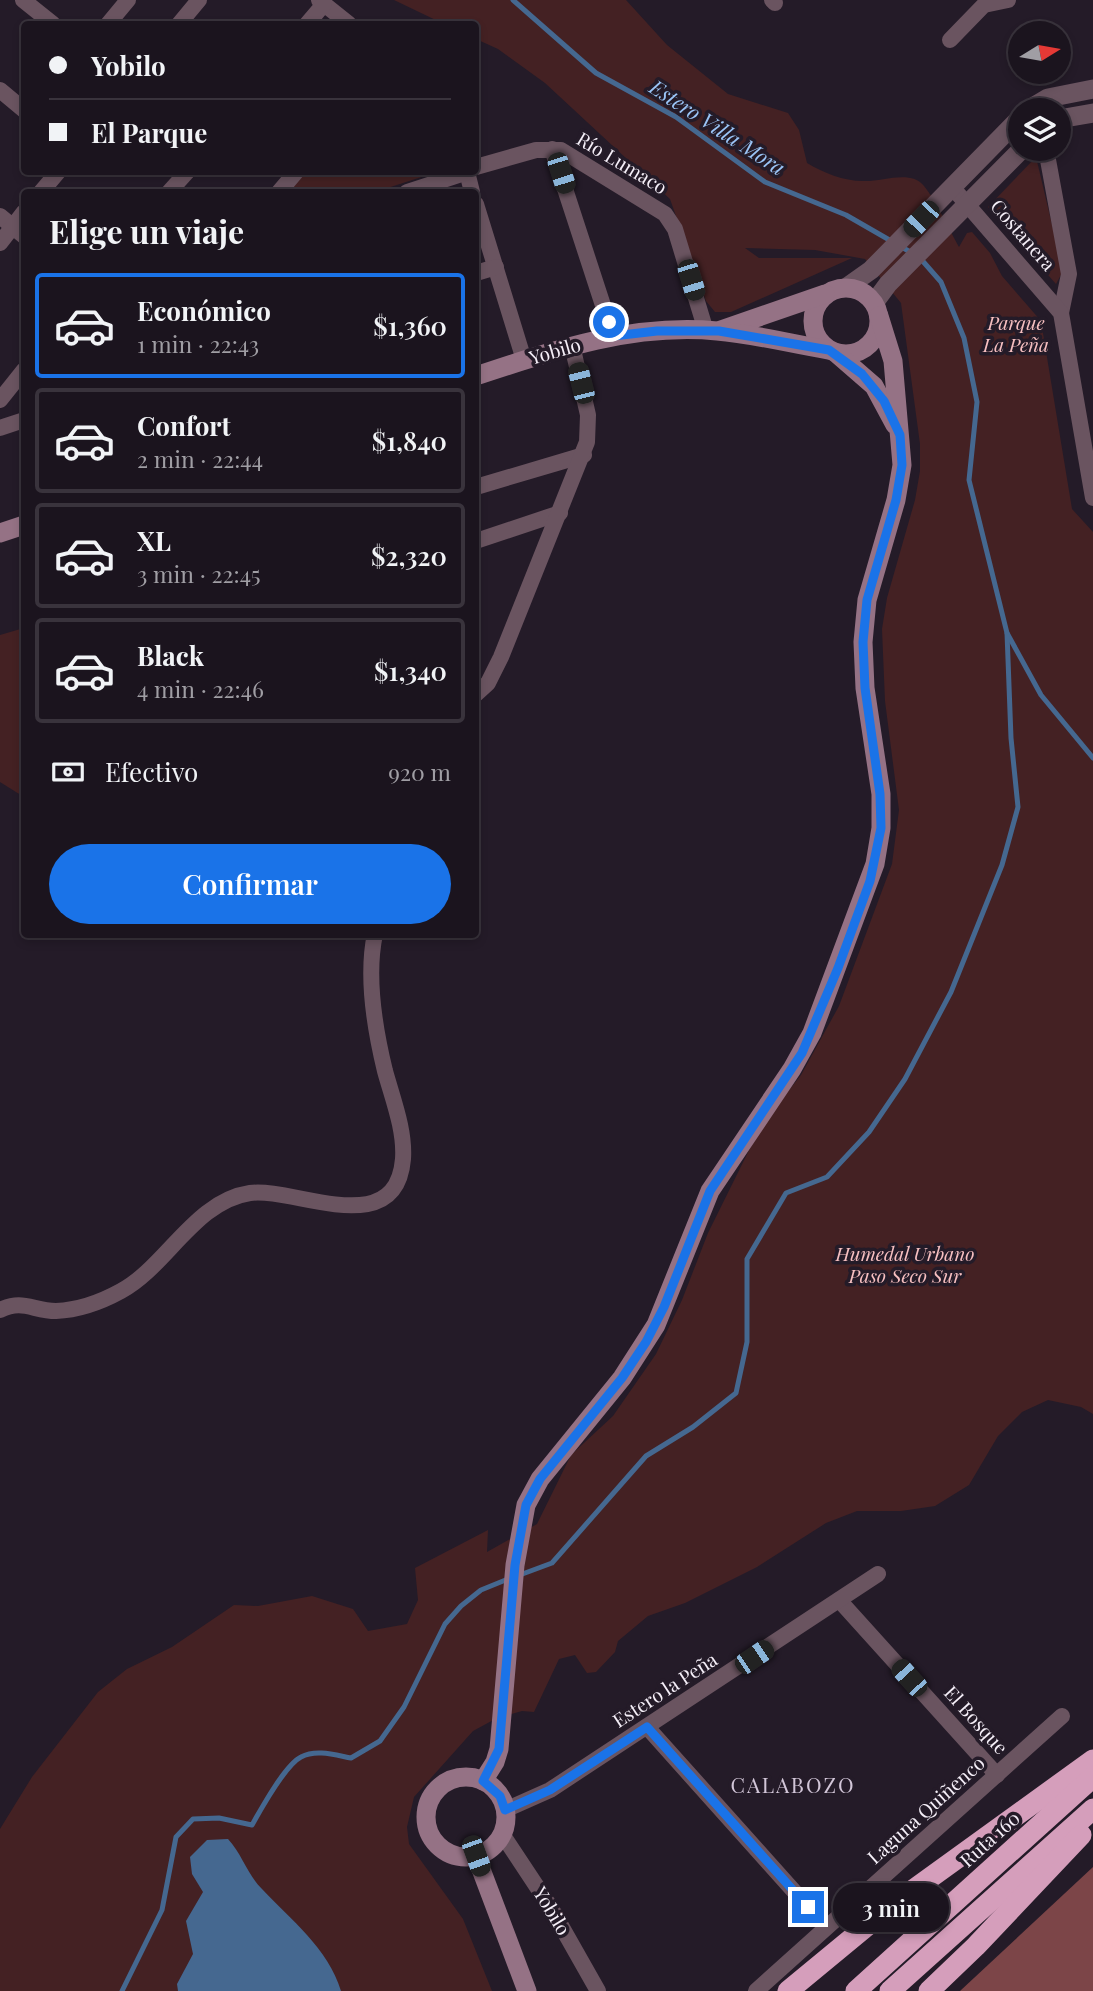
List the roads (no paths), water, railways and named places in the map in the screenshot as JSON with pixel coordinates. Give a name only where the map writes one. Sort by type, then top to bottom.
[{"type":"highway","points":[[789,1991],[891,1906],[1093,1760]]},
{"type":"highway","name":"Ruta 160","points":[[856,1991],[1093,1777]]},
{"type":"highway","points":[[890,1991],[1093,1809]]},
{"type":"highway","points":[[929,1991],[976,1946],[1093,1822]]},
{"type":"main road","name":"Yobilo","points":[[713,331],[847,287]]},
{"type":"main road","points":[[483,1781],[499,1749],[511,1605],[522,1518],[534,1490],[622,1378],[646,1342],[664,1307],[710,1191],[802,1053],[838,968],[870,881],[879,846],[881,810],[865,688],[863,642],[869,591],[900,483],[900,435],[893,361],[876,310],[863,292],[847,287]]},
{"type":"main road","points":[[825,294],[815,307],[812,323],[817,338],[874,386],[900,435]]},
{"type":"main road","name":"Yobilo","points":[[479,375],[572,345],[613,336],[713,331],[853,354],[868,346],[877,332],[876,310]]},
{"type":"main road","points":[[0,533],[21,526]]},
{"type":"main road","points":[[466,1777],[483,1781],[500,1796],[505,1810],[502,1834],[492,1848],[476,1856],[450,1854],[436,1843],[427,1827],[427,1809],[434,1793],[448,1781],[466,1777]]},
{"type":"main road","points":[[476,1856],[527,1991]]},
{"type":"street","points":[[110,21],[128,0]]},
{"type":"street","points":[[182,21],[199,0]]},
{"type":"street","points":[[950,40],[984,5],[1008,0]]},
{"type":"street","points":[[26,1],[49,21]]},
{"type":"street","points":[[309,21],[321,2],[345,21]]},
{"type":"street","points":[[1048,98],[1093,89]]},
{"type":"street","points":[[0,90],[21,108]]},
{"type":"street","points":[[1071,117],[1093,113]]},
{"type":"street","points":[[847,287],[871,270],[1008,130]]},
{"type":"street","points":[[552,149],[613,336]]},
{"type":"street","name":"Río Lumaco","points":[[479,166],[536,150],[552,149],[580,159],[671,220],[713,331]]},
{"type":"street","points":[[876,310],[888,284],[1010,161]]},
{"type":"street","name":"Costanera","points":[[1048,161],[1069,274],[1067,295],[1061,313],[1093,498]]},
{"type":"street","points":[[44,189],[55,175]]},
{"type":"street","points":[[172,189],[184,175]]},
{"type":"street","points":[[282,189],[293,175]]},
{"type":"street","points":[[416,189],[459,175]]},
{"type":"street","name":"Costanera","points":[[952,187],[1061,313]]},
{"type":"street","points":[[479,213],[524,360]]},
{"type":"street","points":[[0,243],[12,226]]},
{"type":"street","points":[[479,272],[496,267]]},
{"type":"street","points":[[479,691],[488,683],[501,657],[584,455],[588,415],[572,345]]},
{"type":"street","points":[[0,400],[21,374]]},
{"type":"street","points":[[0,429],[21,422]]},
{"type":"street","points":[[479,486],[584,455]]},
{"type":"street","points":[[479,540],[560,513]]},
{"type":"street","points":[[0,1310],[14,1303],[55,1311],[88,1307],[124,1290],[222,1200],[250,1193],[281,1193],[325,1205],[354,1207],[380,1200],[396,1183],[403,1160],[400,1124],[384,1068],[375,1013],[372,971],[375,938]]},
{"type":"street","name":"Estero la Peña","points":[[505,1810],[550,1790],[878,1574]]},
{"type":"street","name":"El Bosque","points":[[839,1600],[997,1775]]},
{"type":"street","name":"Laguna Quiñenco","points":[[756,1991],[1062,1716]]},
{"type":"street","points":[[647,1727],[826,1927]]},
{"type":"street","name":"Yobilo","points":[[502,1834],[551,1908],[598,1991]]},
{"type":"water","points":[[228,1839],[257,1883],[318,1948],[341,1991],[178,1991],[177,1984],[193,1954],[186,1921],[203,1892],[192,1874],[190,1857],[207,1840]]},
{"type":"waterway","name":"Estero Villa Mora","points":[[513,0],[596,73],[676,117],[765,182],[846,215],[912,253]]},
{"type":"waterway","name":"Estero Villa Mora","points":[[920,258],[941,282],[964,338],[977,402],[969,480],[1007,633],[1041,695],[1093,758]]},
{"type":"waterway","points":[[517,1576],[552,1563],[646,1456],[693,1427],[736,1393],[747,1342],[747,1259],[786,1193],[827,1177],[869,1132],[905,1079],[951,992],[1002,865],[1018,807],[1011,738],[1007,633]]},
{"type":"waterway","points":[[122,1991],[162,1910],[176,1837],[193,1819],[219,1818],[252,1825],[281,1778],[301,1757],[319,1753],[351,1758],[380,1741],[404,1707],[445,1624],[461,1606],[481,1590],[508,1579]]},
{"type":"district","name":"CALABOZO","points":[[793,1786]]},
{"type":"park label","name":"Parque La Peña","points":[[1016,334]]},
{"type":"park label","name":"Humedal Urbano Paso Seco Sur","points":[[905,1265]]}]
